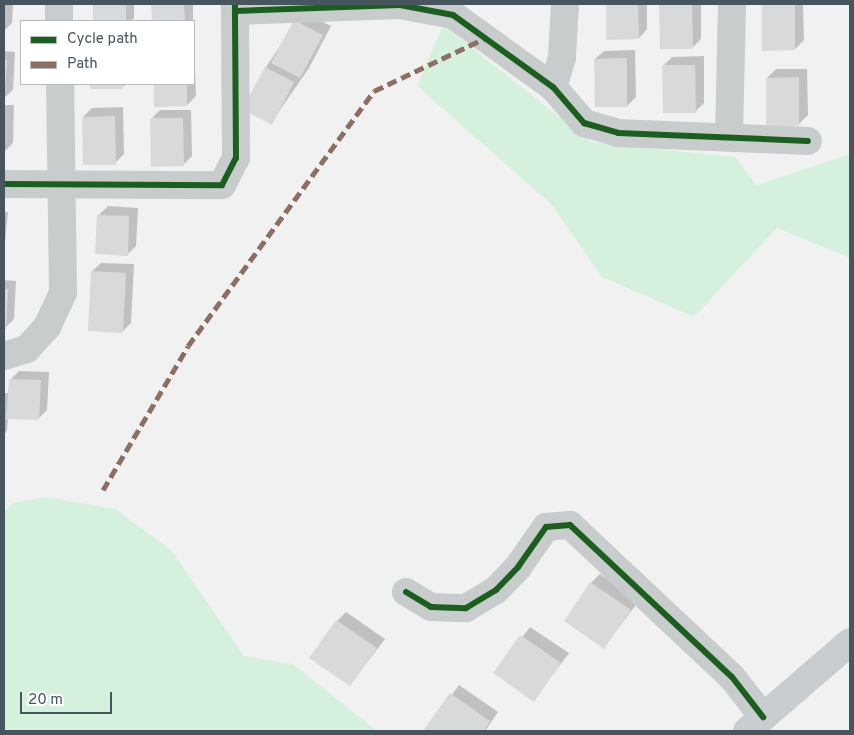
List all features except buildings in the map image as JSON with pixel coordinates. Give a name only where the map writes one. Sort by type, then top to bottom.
[{"type":"street","points":[[59,4],[59,20]]},
{"type":"street","points":[[4,184],[61,186],[222,185],[236,158],[235,7],[400,4],[453,15],[552,87],[584,123],[618,133],[808,141]]},
{"type":"street","points":[[552,87],[562,57],[565,4]]},
{"type":"street","points":[[729,137],[732,4]]},
{"type":"street","points":[[4,356],[27,349],[47,327],[63,292],[60,85]]},
{"type":"street","points":[[406,592],[432,607],[466,608],[496,590],[518,567],[546,527],[570,525],[732,677],[755,724],[850,643]]},
{"type":"green space","points":[[443,25],[591,142],[735,157],[757,185],[850,154],[850,258],[777,228],[694,317],[602,277],[551,204],[417,86]]},
{"type":"green space","points":[[47,497],[115,509],[172,551],[244,656],[293,664],[377,731],[4,731],[4,513],[12,503]]},
{"type":"marked path","points":[[103,490],[188,346],[374,91],[483,39]]},
{"type":"cycle path","points":[[4,184],[222,185],[236,158],[235,4]]},
{"type":"cycle path","points":[[235,11],[400,5],[453,15],[553,87],[584,123],[618,133],[808,141]]},
{"type":"cycle path","points":[[406,592],[431,607],[466,608],[496,590],[518,567],[546,527],[570,525],[732,677],[763,717]]}]
